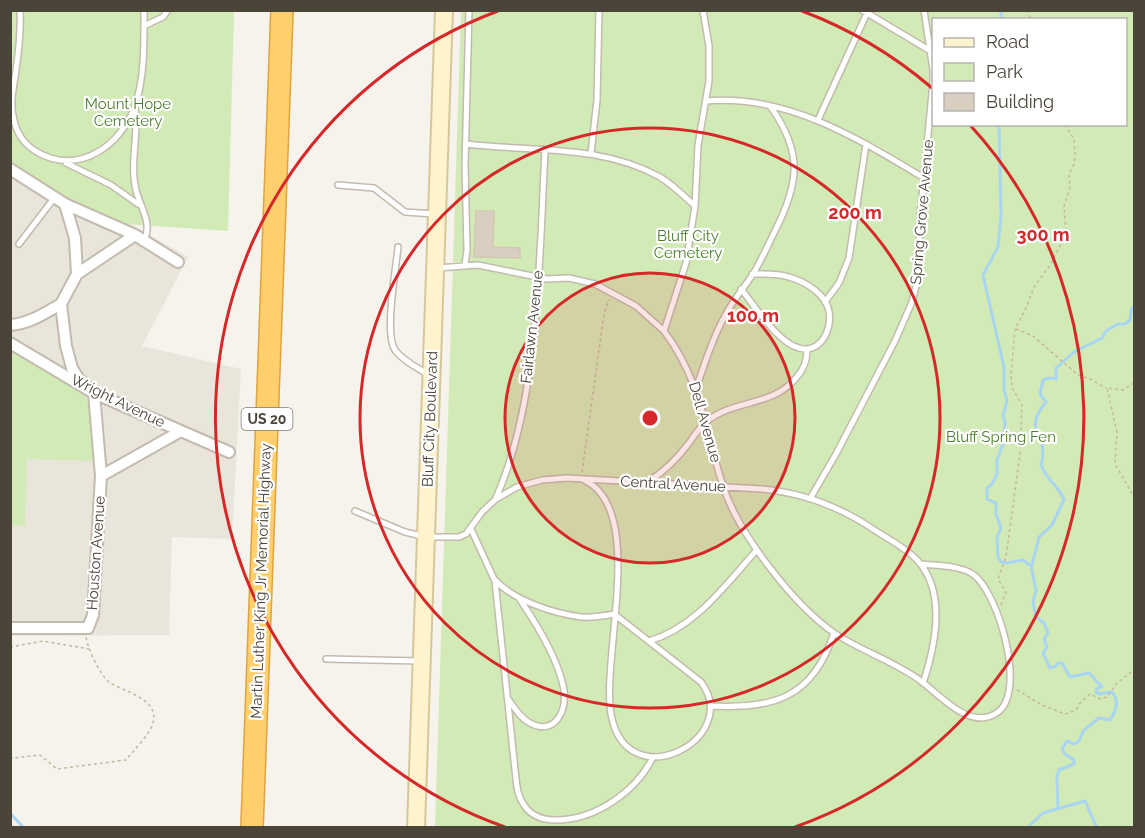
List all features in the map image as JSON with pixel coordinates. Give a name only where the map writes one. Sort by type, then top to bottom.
[{"type":"highway","name":"Martin Luther King Jr Memorial Highway","points":[[252,828],[282,10]]},
{"type":"highway","name":"Martin Luther King Jr Memorial Highway","points":[[264,828],[293,10]]},
{"type":"street","name":"Bluff City Boulevard","points":[[416,828],[444,10]]},
{"type":"street","points":[[10,169],[65,204],[140,237],[178,262]]},
{"type":"street","points":[[65,204],[75,238],[77,274],[62,304],[66,346],[72,368],[78,378],[94,393]]},
{"type":"street","points":[[77,274],[140,237]]},
{"type":"street","points":[[10,325],[28,321],[62,304]]},
{"type":"street","name":"Wright Avenue","points":[[10,343],[94,393],[229,452]]},
{"type":"street","name":"Houston Avenue","points":[[86,631],[93,615],[101,476],[94,393]]},
{"type":"street","name":"Houston Avenue","points":[[101,476],[181,431]]},
{"type":"street","points":[[10,628],[86,631]]},
{"type":"lane","points":[[20,10],[19,45],[12,105],[14,122],[21,138],[33,150],[63,161],[111,185],[141,207]]},
{"type":"lane","points":[[63,161],[81,159],[97,153],[119,134],[135,107],[140,84],[144,10]]},
{"type":"lane","points":[[144,26],[163,17],[168,10]]},
{"type":"lane","points":[[465,264],[469,10]]},
{"type":"lane","points":[[591,153],[597,100],[599,10]]},
{"type":"lane","points":[[664,331],[686,263],[695,206],[698,145],[706,101],[709,65],[704,10]]},
{"type":"lane","name":"Spring Grove Avenue","points":[[924,10],[932,75]]},
{"type":"lane","points":[[818,120],[864,12],[929,50]]},
{"type":"lane","name":"Spring Grove Avenue","points":[[811,497],[895,341],[912,302],[918,278],[932,94]]},
{"type":"lane","points":[[706,101],[737,99],[818,120],[866,144],[924,178]]},
{"type":"lane","points":[[696,388],[718,329],[752,274],[786,210],[794,179],[794,158],[788,138],[770,106]]},
{"type":"lane","points":[[135,107],[137,122],[134,178],[148,227],[140,237]]},
{"type":"lane","points":[[466,144],[591,153],[651,172],[670,184],[695,206]]},
{"type":"lane","points":[[825,302],[839,283],[849,258],[866,144]]},
{"type":"lane","name":"Fairlawn Avenue","points":[[496,499],[508,466],[523,406],[533,336],[545,151]]},
{"type":"lane","points":[[338,185],[374,188],[405,212],[436,214]]},
{"type":"lane","points":[[19,244],[55,197]]},
{"type":"lane","points":[[398,247],[389,335],[394,349],[403,358],[431,376]]},
{"type":"lane","name":"Dell Avenue","points":[[434,268],[465,264],[497,267],[538,277],[582,281],[613,292],[642,310],[664,331],[684,361],[696,388],[723,487],[736,516],[756,551],[802,604],[834,633],[923,683],[959,711],[981,717],[994,714],[1005,705],[1010,688]]},
{"type":"lane","points":[[741,289],[782,337],[799,348],[807,349],[819,343],[828,331],[830,317],[825,302],[809,286],[789,277],[752,274]]},
{"type":"lane","points":[[648,482],[664,472],[705,422],[728,410],[781,393],[803,368],[807,349]]},
{"type":"lane","points":[[494,579],[517,596],[552,610],[583,617],[614,614],[701,682],[706,689],[711,706],[708,723],[692,744],[677,753],[653,757],[637,754],[624,745],[613,723],[609,681],[614,614],[618,555],[616,526],[604,498],[590,482],[581,478]]},
{"type":"lane","name":"Central Avenue","points":[[471,529],[482,512],[496,499],[517,487],[542,480],[581,478],[784,491],[811,497],[850,513],[909,553],[921,564]]},
{"type":"lane","points":[[355,511],[405,532],[426,537],[459,537],[471,529],[494,579],[518,794],[530,813],[544,819],[563,820],[583,816],[604,807],[637,781],[653,757]]},
{"type":"lane","points":[[649,641],[689,622],[756,551]]},
{"type":"lane","points":[[921,564],[961,570],[972,574],[985,586],[997,610],[1009,667],[1010,688]]},
{"type":"lane","points":[[921,564],[932,590],[936,622],[934,647],[923,683]]},
{"type":"lane","points":[[507,698],[523,718],[533,724],[552,724],[562,715],[564,709],[564,691],[557,668],[517,596]]},
{"type":"lane","points":[[711,706],[752,705],[795,693],[819,665],[834,633]]},
{"type":"lane","points":[[326,659],[422,661]]},
{"type":"path","points":[[997,610],[1006,592],[998,579],[1005,561],[1020,454],[1022,405],[1012,388],[1011,376],[1015,329],[1034,286],[1051,264],[1066,233],[1064,206],[1070,187],[1069,174],[1075,156],[1074,139],[1065,126]]},
{"type":"path","points":[[581,478],[604,314],[613,292]]},
{"type":"path","points":[[1015,329],[1033,336],[1078,375],[1107,388],[1123,390],[1134,383]]},
{"type":"path","points":[[1107,388],[1117,432],[1115,464],[1134,497]]},
{"type":"path","points":[[10,756],[13,758],[40,755],[57,769],[126,760],[151,728],[154,719],[147,704],[137,696],[106,680],[89,649],[86,631]]},
{"type":"path","points":[[10,648],[43,641],[89,649]]},
{"type":"path","points":[[1010,688],[1020,690],[1042,705],[1065,714],[1076,710],[1090,694],[1100,699],[1107,697],[1117,683],[1134,670]]},
{"type":"shaded area","points":[[10,155],[188,257],[142,346],[241,369],[232,539],[172,537],[169,635],[11,636]]},
{"type":"green space","name":"Mount Hope Cemetery","points":[[10,11],[234,11],[228,231],[126,224],[67,197],[11,164]]},
{"type":"green space","name":"Bluff City Cemetery","points":[[461,11],[1134,11],[1134,827],[435,828]]},
{"type":"green space","points":[[10,351],[83,394],[90,409],[93,426],[94,461],[27,459],[25,526],[11,525]]},
{"type":"building","points":[[476,211],[494,211],[493,247],[520,248],[520,258],[474,257]]},
{"type":"waterway","points":[[1001,10],[1001,18]]},
{"type":"waterway","points":[[999,126],[1001,216],[998,247],[983,275],[1004,367],[1004,389],[1007,401],[1003,416],[1004,441],[997,460],[997,474],[987,488],[987,499],[996,503],[996,514],[1001,528],[997,537],[998,557],[1001,562],[1023,560],[1031,566],[1036,590],[1033,602],[1036,617],[1044,623],[1048,633],[1044,639],[1047,647],[1043,653],[1050,668],[1062,663],[1070,677],[1089,673],[1102,687],[1097,688],[1096,692],[1099,694],[1112,692],[1116,702],[1110,720],[1099,718],[1084,730],[1078,742],[1074,744],[1067,741],[1062,749],[1074,760],[1074,764],[1059,770],[1057,777],[1058,808]]},
{"type":"waterway","points":[[1032,565],[1039,537],[1052,525],[1064,499],[1041,465],[1043,455],[1041,437],[1035,424],[1046,402],[1040,394],[1043,380],[1056,379],[1056,368],[1074,352],[1102,338],[1106,331],[1118,324],[1125,324],[1130,320],[1134,306]]},
{"type":"waterway","points":[[1027,828],[1043,813],[1085,801],[1097,828]]},
{"type":"waterway","points":[[10,813],[24,828]]},
{"type":"park label","name":"Bluff Spring Fen","points":[[1001,437]]}]
